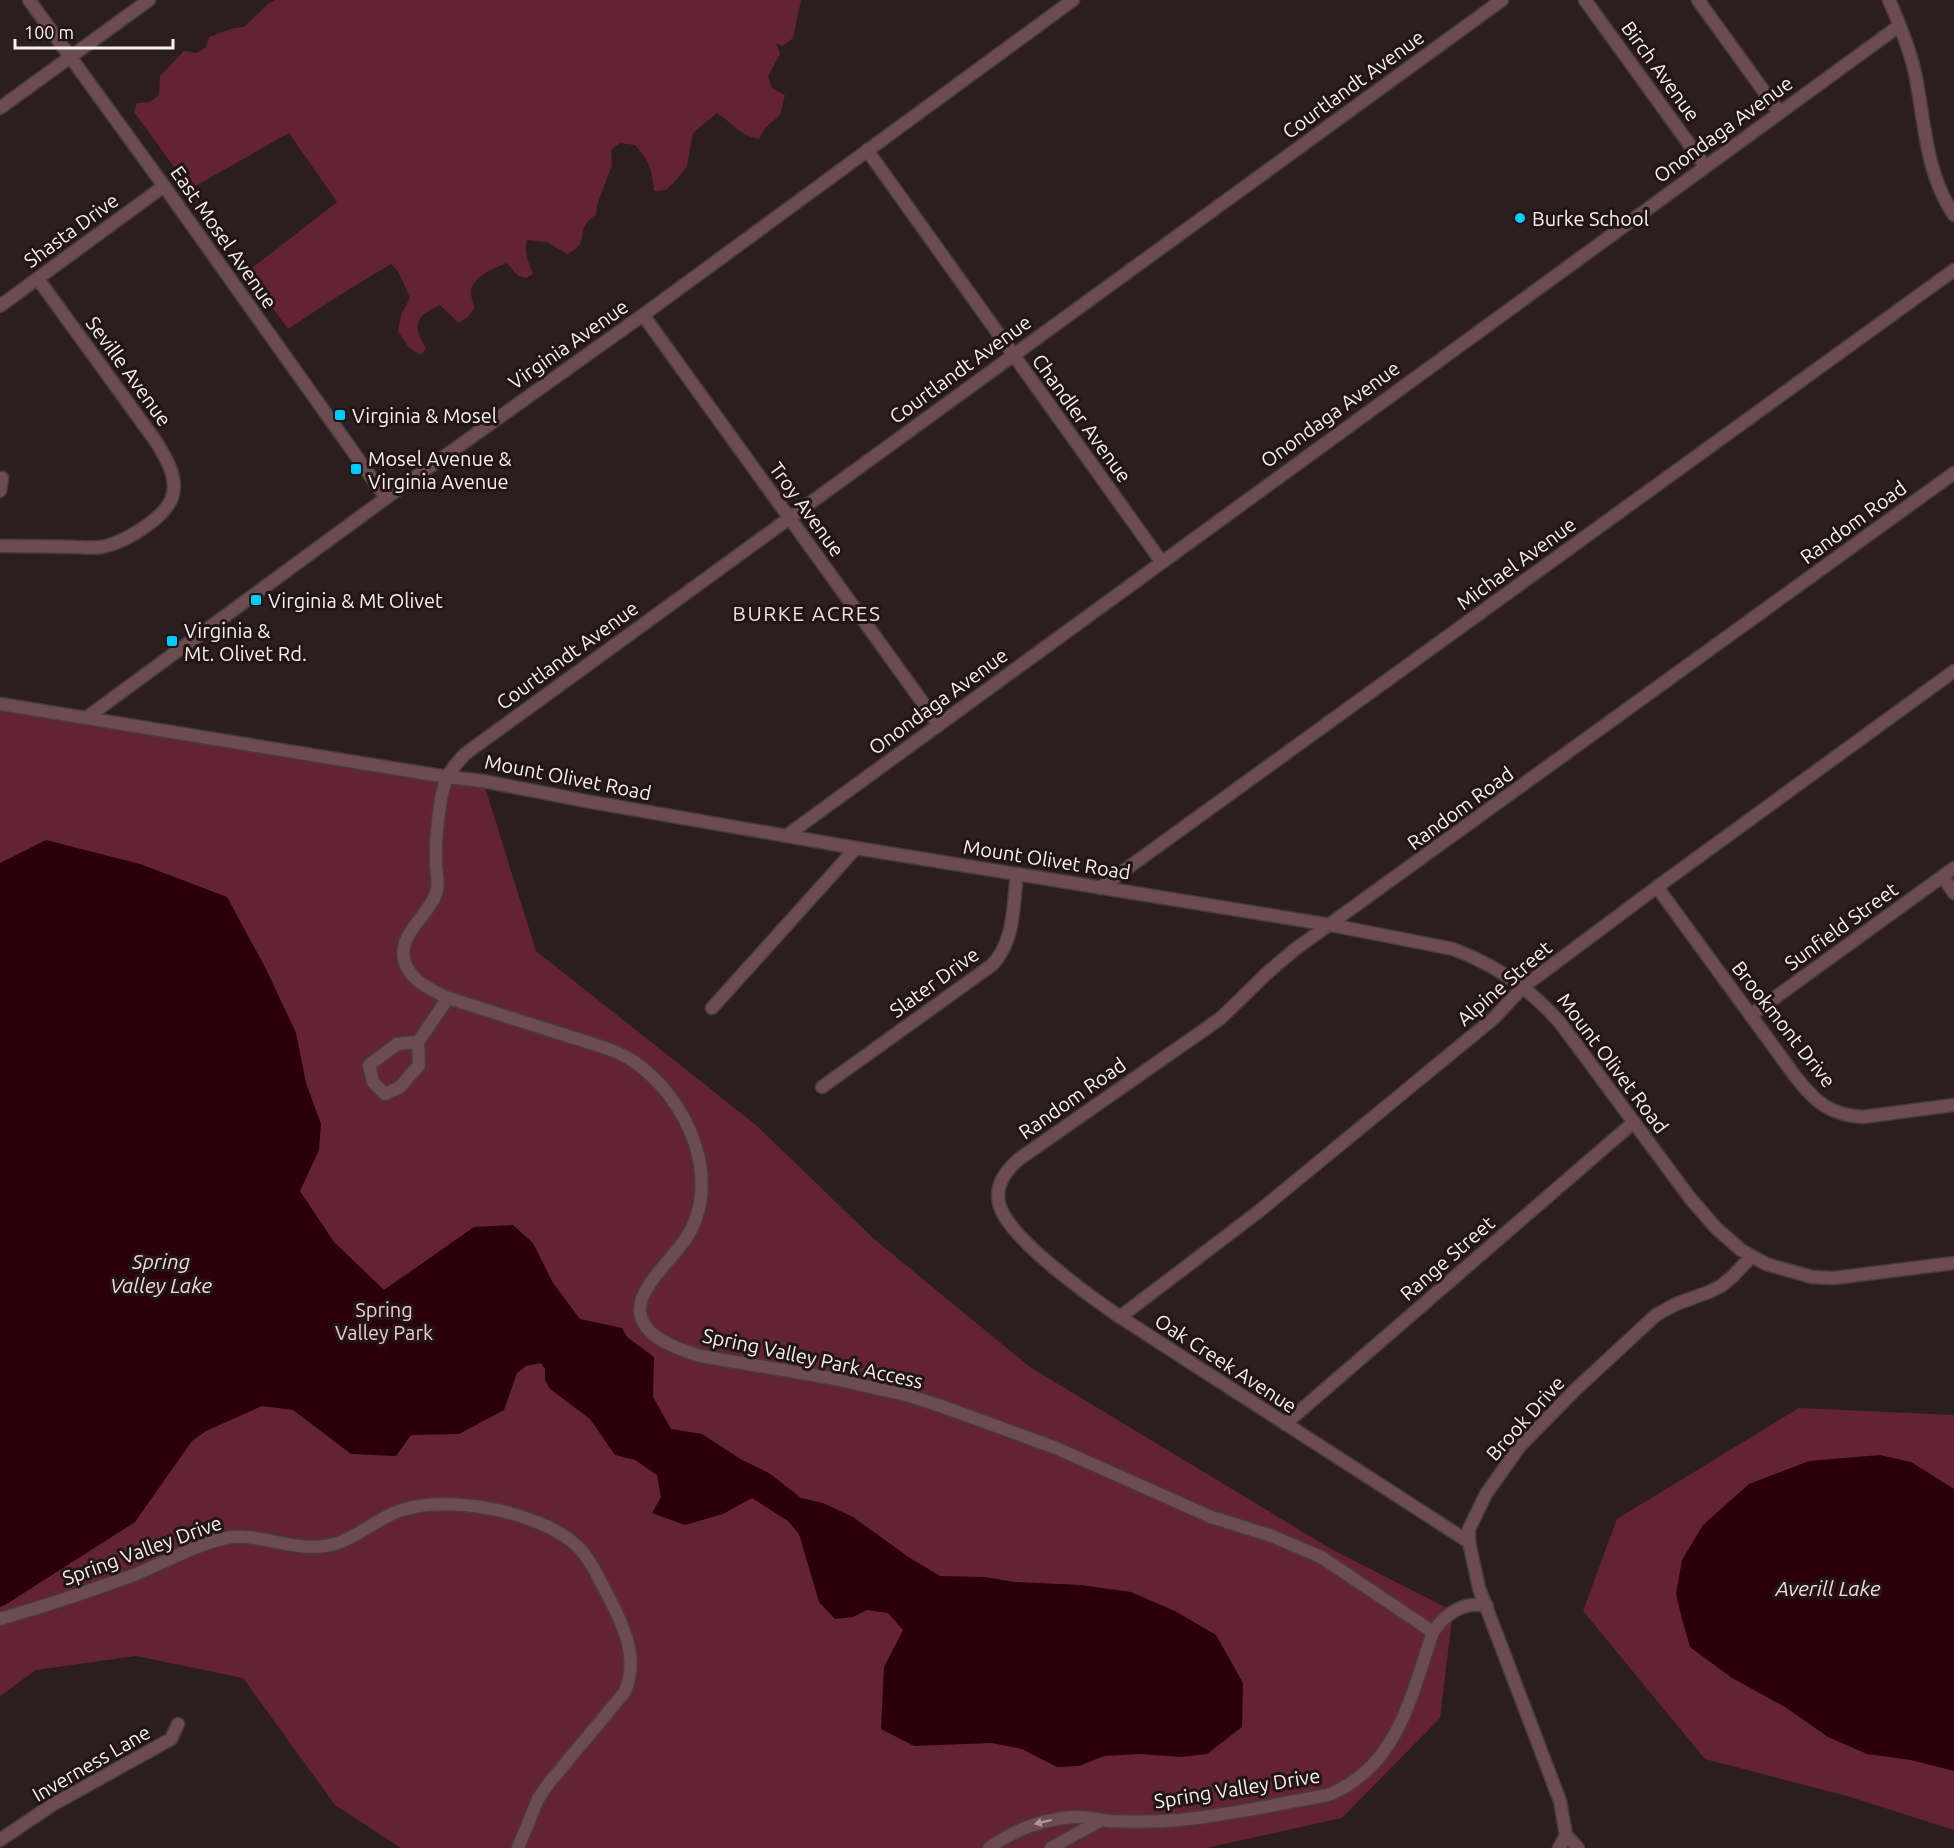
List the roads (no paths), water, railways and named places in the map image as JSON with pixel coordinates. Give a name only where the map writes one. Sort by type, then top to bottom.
[{"type":"street","name":"East Mosel Avenue","points":[[29,0],[386,498]]},
{"type":"street","points":[[0,108],[149,0]]},
{"type":"street","name":"Courtlandt Avenue","points":[[447,777],[465,754],[1502,0]]},
{"type":"street","name":"Birch Avenue","points":[[1585,0],[1705,166]]},
{"type":"street","points":[[1698,0],[1779,112]]},
{"type":"street","points":[[1889,0],[1916,78],[1933,171],[1941,192],[1954,215]]},
{"type":"street","name":"Virginia Avenue","points":[[86,718],[386,498],[643,315],[1068,2]]},
{"type":"street","name":"Onondaga Avenue","points":[[786,836],[1899,26]]},
{"type":"street","name":"Chandler Avenue","points":[[867,150],[1161,561]]},
{"type":"street","name":"Shasta Drive","points":[[0,306],[164,186]]},
{"type":"street","name":"Michael Avenue","points":[[1100,888],[1954,270]]},
{"type":"street","name":"Seville Avenue","points":[[0,546],[105,546],[147,525],[163,512],[174,492],[167,460],[157,443],[38,279]]},
{"type":"street","name":"Troy Avenue","points":[[643,315],[939,725]]},
{"type":"street","name":"Random Road","points":[[999,1184],[1009,1167],[1018,1159],[1221,1018],[1294,950],[1954,473]]},
{"type":"street","points":[[0,491],[2,478]]},
{"type":"street","name":"Alpine Street","points":[[1120,1317],[1294,1182],[1494,1018],[1523,987],[1954,671]]},
{"type":"street","name":"Mount Olivet Road","points":[[0,705],[483,781],[856,848],[1437,944],[1470,955],[1506,974],[1544,1003],[1701,1212],[1730,1241],[1752,1256],[1766,1264],[1788,1271],[1834,1278],[1954,1263]]},
{"type":"street","name":"Spring Valley Park Access","points":[[447,777],[436,848],[438,887],[435,896],[409,934],[404,953],[409,971],[426,988],[448,998],[618,1053],[647,1071],[660,1084],[673,1100],[692,1134],[701,1169],[698,1209],[685,1241],[650,1284],[641,1303],[640,1313],[643,1322],[656,1336],[700,1356],[830,1378],[910,1396],[1056,1448],[1211,1517],[1272,1536],[1321,1557],[1433,1632]]},
{"type":"street","points":[[712,1008],[856,848]]},
{"type":"street","name":"Sunfield Street","points":[[1751,1016],[1954,868]]},
{"type":"street","name":"Slater Drive","points":[[822,1087],[992,966],[1000,957],[1010,934],[1017,874]]},
{"type":"street","points":[[1943,877],[1954,893]]},
{"type":"street","name":"Brookmont Drive","points":[[1657,887],[1810,1096],[1835,1112],[1863,1117],[1954,1105]]},
{"type":"street","points":[[418,1042],[397,1044],[369,1065],[373,1082],[385,1094],[400,1087],[419,1065],[418,1042],[448,998]]},
{"type":"street","name":"Range Street","points":[[1285,1424],[1634,1122]]},
{"type":"street","name":"Oak Creek Avenue","points":[[999,1184],[999,1206],[1005,1217],[1044,1260],[1076,1286],[1120,1317],[1469,1542]]},
{"type":"street","name":"Brook Drive","points":[[1566,1835],[1560,1801],[1478,1581],[1469,1542],[1471,1524],[1496,1478],[1520,1446],[1576,1389],[1656,1315],[1676,1304],[1721,1286],[1752,1256]]},
{"type":"street","name":"Spring Valley Drive","points":[[0,1619],[133,1575],[225,1538],[244,1536],[297,1547],[328,1546],[397,1512],[438,1503],[483,1507],[550,1528],[575,1544],[591,1564],[620,1620],[632,1667],[630,1682],[624,1693],[561,1767],[538,1800],[518,1848]]},
{"type":"street","name":"Spring Valley Drive","points":[[989,1848],[1005,1836],[1049,1820],[1075,1817],[1135,1822],[1214,1816],[1328,1795],[1344,1789],[1371,1768],[1395,1735],[1433,1632],[1453,1611],[1468,1605],[1487,1606]]},
{"type":"street","name":"Inverness Lane","points":[[0,1840],[52,1805],[171,1739],[178,1724]]},
{"type":"street","points":[[1051,1848],[1101,1820]]},
{"type":"street","points":[[1559,1848],[1566,1835],[1578,1848]]},
{"type":"water","name":"Spring Valley Lake","points":[[46,840],[140,864],[227,897],[266,969],[296,1033],[306,1083],[321,1124],[319,1150],[300,1191],[334,1242],[384,1290],[474,1227],[513,1225],[533,1243],[553,1283],[580,1319],[622,1328],[627,1337],[654,1357],[653,1397],[671,1429],[702,1434],[742,1460],[769,1473],[801,1498],[823,1503],[853,1517],[910,1558],[940,1576],[984,1577],[1015,1582],[1081,1585],[1131,1592],[1175,1611],[1216,1635],[1243,1683],[1242,1727],[1207,1754],[1181,1757],[1139,1754],[1104,1756],[1079,1766],[1057,1767],[1022,1749],[992,1743],[914,1746],[881,1729],[884,1667],[903,1630],[888,1613],[867,1610],[853,1617],[835,1619],[819,1602],[799,1534],[788,1521],[752,1498],[723,1514],[685,1525],[652,1513],[661,1497],[657,1475],[635,1460],[615,1455],[590,1419],[550,1389],[545,1380],[545,1369],[541,1363],[526,1366],[517,1373],[504,1410],[459,1434],[411,1435],[396,1456],[351,1454],[293,1410],[262,1406],[206,1431],[192,1441],[135,1522],[0,1607],[0,863]]},
{"type":"water","name":"Averill Lake","points":[[1880,1455],[1911,1462],[1954,1489],[1954,1771],[1911,1760],[1867,1754],[1828,1737],[1785,1707],[1732,1678],[1690,1647],[1676,1594],[1682,1560],[1703,1525],[1749,1484],[1809,1461]]},
{"type":"place","name":"Burke School","points":[[1520,218]]},
{"type":"place","name":"Virginia & Mosel","points":[[340,415]]},
{"type":"place","name":"Mosel Avenue & Virginia Avenue","points":[[356,469]]},
{"type":"place","name":"Virginia & Mt Olivet","points":[[256,600]]},
{"type":"place","name":"Virginia & Mt. Olivet Rd.","points":[[172,641]]},
{"type":"district","name":"BURKE ACRES","points":[[807,613]]},
{"type":"park label","name":"Spring Valley Park","points":[[384,1320]]}]
